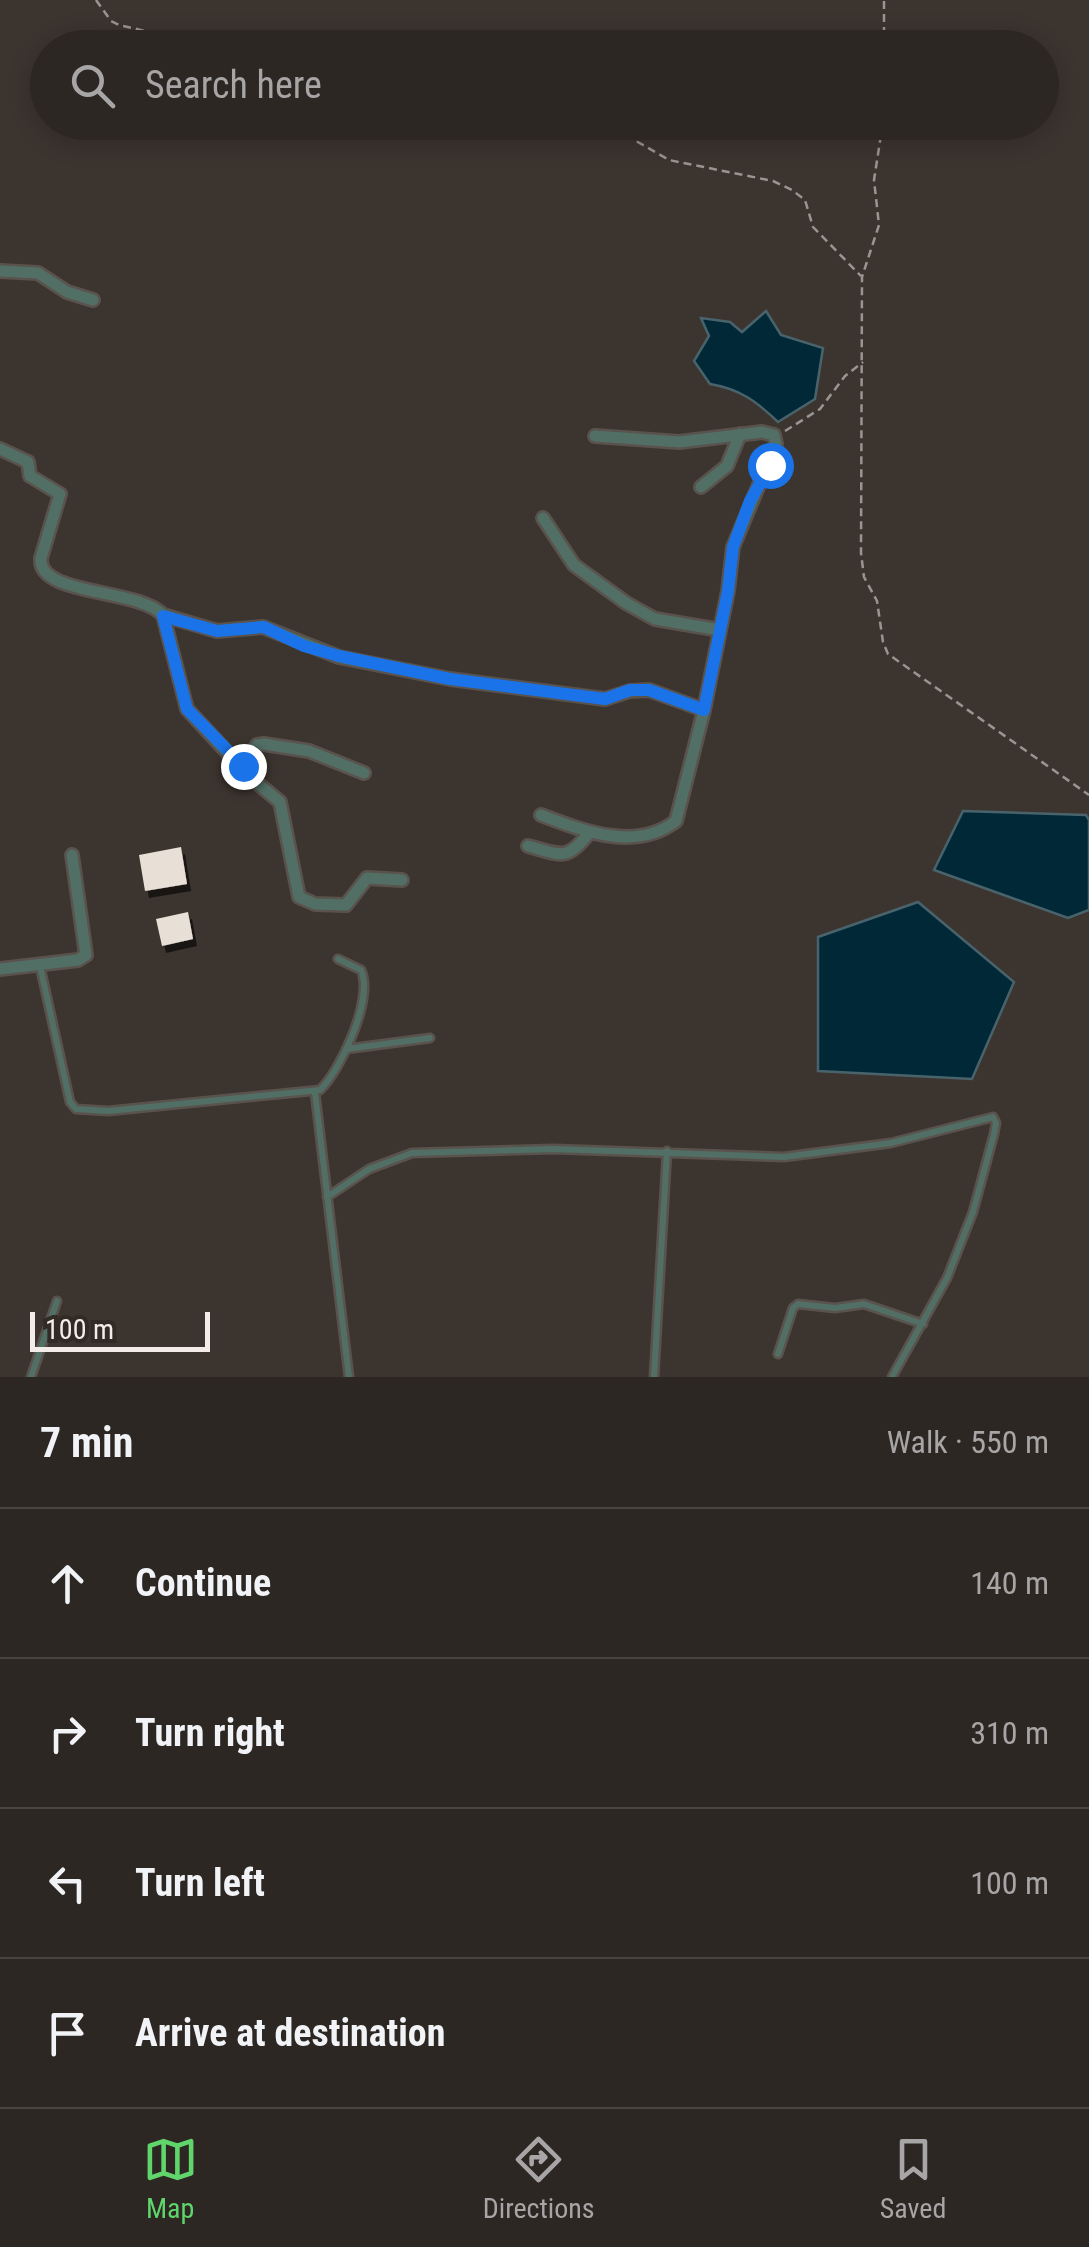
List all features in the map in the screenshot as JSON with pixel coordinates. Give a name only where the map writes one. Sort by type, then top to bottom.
[{"type":"street","points":[[0,271],[38,274],[67,292],[93,300]]},
{"type":"street","points":[[541,815],[590,832],[635,836],[654,833],[676,821],[704,710],[733,547],[776,444],[775,437],[767,432],[679,442],[595,436]]},
{"type":"street","points":[[701,487],[727,466],[740,434]]},
{"type":"street","points":[[0,450],[28,462],[30,476],[60,494],[41,558],[45,576],[134,599],[163,616],[187,709],[280,802],[299,898],[328,906],[346,906],[367,878],[402,880]]},
{"type":"street","points":[[543,518],[574,565],[626,603],[655,619],[720,630]]},
{"type":"street","points":[[163,616],[217,631],[264,627],[304,646],[339,656],[450,679],[605,699],[630,690],[649,690],[704,710]]},
{"type":"street","points":[[243,766],[257,746],[264,744],[310,751],[364,773]]},
{"type":"street","points":[[528,846],[568,855],[590,832]]},
{"type":"street","points":[[0,969],[78,960],[86,954],[72,855]]},
{"type":"lane","points":[[40,964],[70,1102],[76,1108],[108,1111],[315,1093],[330,1080],[346,1049],[366,986],[358,966],[338,959]]},
{"type":"lane","points":[[346,1049],[430,1038]]},
{"type":"lane","points":[[315,1093],[349,1377]]},
{"type":"lane","points":[[326,1196],[369,1169],[412,1153],[820,1154],[920,1137],[993,1117],[994,1134],[968,1226],[947,1278],[892,1377]]},
{"type":"lane","points":[[654,1377],[668,1151]]},
{"type":"lane","points":[[30,1377],[57,1302]]},
{"type":"lane","points":[[778,1354],[793,1308],[798,1304],[836,1308],[864,1304],[923,1324]]},
{"type":"path","points":[[96,0],[111,21],[141,30]]},
{"type":"path","points":[[884,0],[884,30]]},
{"type":"path","points":[[634,140],[669,160],[754,177],[792,190],[805,200],[813,227],[862,277]]},
{"type":"path","points":[[880,140],[875,166],[879,225],[862,277],[861,553],[864,577],[879,610],[885,648],[1089,795]]},
{"type":"path","points":[[775,437],[820,409],[845,376],[863,362]]},
{"type":"water","points":[[766,311],[781,335],[823,348],[815,399],[778,422],[747,397],[710,384],[694,361],[709,336],[701,318],[730,322],[742,332]]},
{"type":"water","points":[[963,811],[1086,815],[1089,910],[1068,918],[934,870]]},
{"type":"water","points":[[918,902],[1014,982],[972,1079],[818,1071],[818,937]]},
{"type":"building","points":[[181,847],[187,884],[145,891],[139,855]]},
{"type":"building","points":[[188,912],[193,939],[162,946],[156,919]]},
{"type":"route","points":[[243,766],[187,709],[163,616],[217,631],[269,628],[304,646],[339,656],[450,679],[605,699],[630,690],[649,690],[704,710],[733,547],[750,501],[770,465]]}]
